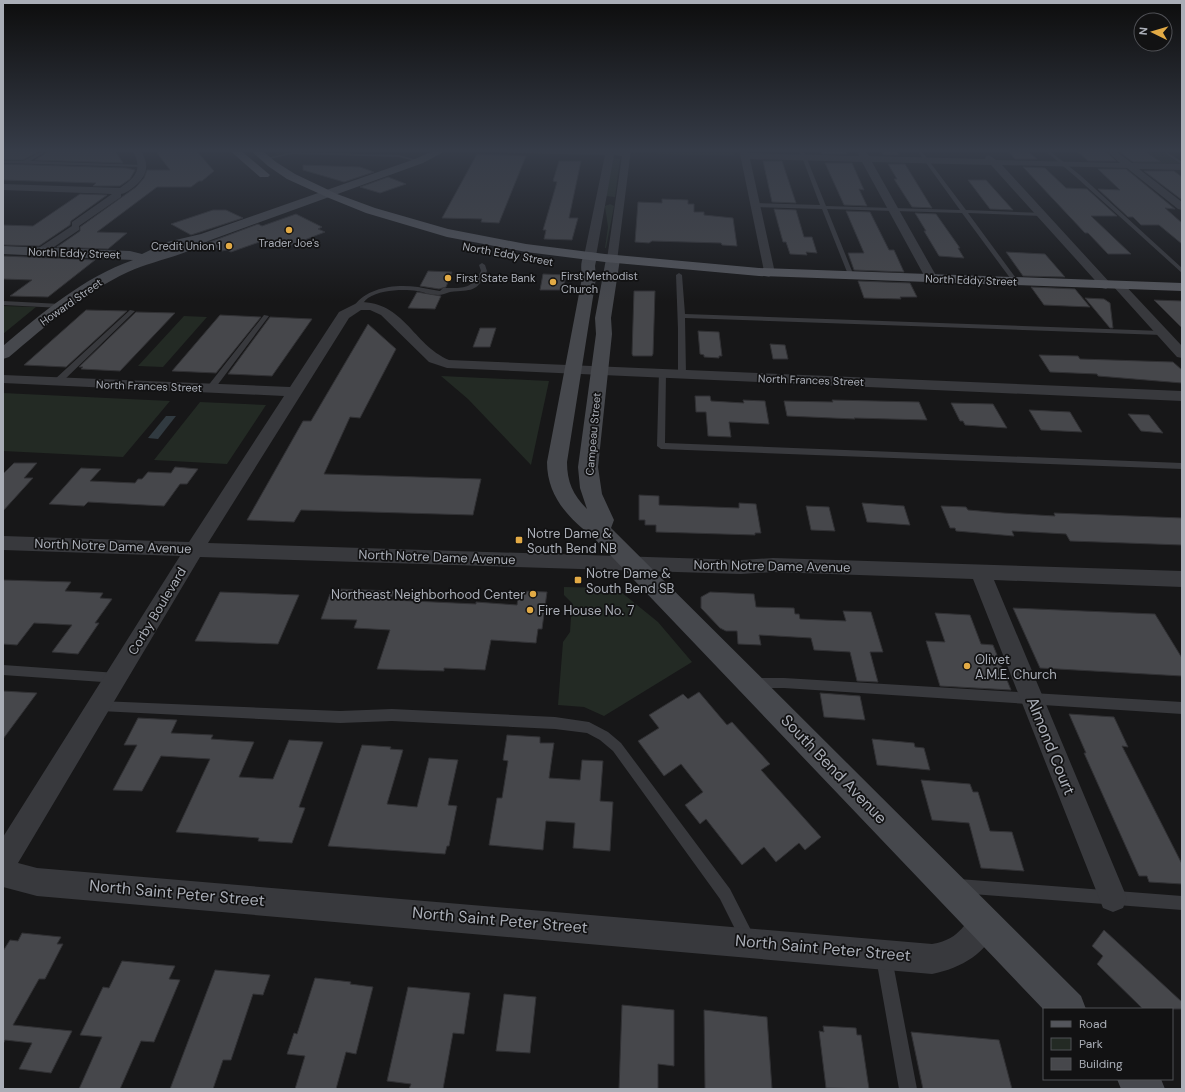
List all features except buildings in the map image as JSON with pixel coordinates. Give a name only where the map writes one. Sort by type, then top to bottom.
[{"type":"main road","name":"North Eddy Street","points":[[310,200],[364,221],[443,242],[498,253],[589,261],[679,274],[718,276],[764,272]]},
{"type":"main road","name":"North Eddy Street","points":[[344,200],[378,213],[438,230],[589,261]]},
{"type":"main road","name":"North Eddy Street","points":[[612,264],[716,266],[764,272],[851,276],[1182,287]]},
{"type":"street","points":[[42,251],[110,200]]},
{"type":"street","name":"Howard Street","points":[[3,354],[61,306],[98,282],[144,259],[196,243],[203,238],[310,200]]},
{"type":"street","points":[[600,530],[584,519],[564,496],[557,478],[557,462],[589,278],[589,261],[601,200]]},
{"type":"street","name":"Campeau Street","points":[[600,530],[603,520],[592,497],[588,483],[588,467],[604,334],[603,318],[621,200]]},
{"type":"street","points":[[754,200],[764,272]]},
{"type":"street","points":[[887,200],[932,279]]},
{"type":"street","points":[[1029,200],[1182,354]]},
{"type":"street","points":[[1173,200],[1182,207]]},
{"type":"street","name":"North Eddy Street","points":[[3,250],[130,255],[144,259]]},
{"type":"street","name":"North Frances Street","points":[[357,306],[369,306],[382,310],[393,318],[434,360],[440,363],[1182,396]]},
{"type":"street","name":"Corby Boulevard","points":[[3,862],[195,549],[344,315],[357,306]]},
{"type":"street","name":"North Frances Street","points":[[3,380],[296,392]]},
{"type":"street","name":"South Bend Avenue","points":[[600,530],[1067,1008]]},
{"type":"street","name":"North Notre Dame Avenue","points":[[3,543],[632,563],[980,571],[1182,579]]},
{"type":"street","name":"Almond Court","points":[[980,571],[1113,898]]},
{"type":"street","name":"North Saint Peter Street","points":[[3,872],[38,882],[932,958],[949,957],[968,944],[985,924]]},
{"type":"street","points":[[1137,1080],[1146,1089]]},
{"type":"lane","points":[[822,200],[851,276]]},
{"type":"lane","points":[[955,200],[1015,281]]},
{"type":"lane","points":[[1103,200],[1182,271]]},
{"type":"lane","points":[[755,205],[1042,214]]},
{"type":"lane","points":[[357,306],[365,297],[378,292],[398,288],[419,289],[433,293],[447,288],[463,290],[473,288],[479,284],[484,271],[482,265]]},
{"type":"lane","points":[[679,274],[682,374]]},
{"type":"lane","points":[[419,289],[430,286]]},
{"type":"lane","points":[[3,303],[61,306]]},
{"type":"lane","points":[[57,382],[132,310]]},
{"type":"lane","points":[[210,388],[266,316]]},
{"type":"lane","points":[[681,316],[1162,333]]},
{"type":"lane","points":[[662,373],[661,446],[1182,466]]},
{"type":"lane","points":[[3,670],[117,678]]},
{"type":"lane","points":[[750,683],[784,683],[1182,708]]},
{"type":"lane","points":[[100,706],[340,717],[400,716],[555,723],[589,728],[604,736],[617,747],[725,894],[749,942]]},
{"type":"lane","points":[[946,885],[1182,903]]},
{"type":"lane","points":[[883,954],[908,1089]]},
{"type":"green space","points":[[610,204],[614,206],[605,248],[608,227],[605,206]]},
{"type":"green space","points":[[3,306],[36,307],[3,334]]},
{"type":"green space","points":[[184,316],[207,317],[163,367],[138,366]]},
{"type":"green space","points":[[441,376],[549,381],[531,465],[468,399]]},
{"type":"green space","points":[[3,393],[170,401],[123,457],[3,451]]},
{"type":"green space","points":[[200,402],[266,405],[227,464],[154,460]]},
{"type":"green space","points":[[564,587],[616,588],[658,622],[692,662],[604,716],[584,707],[558,705],[563,642],[570,632],[572,603],[564,595]]},
{"type":"shaded area","points":[[166,416],[176,416],[158,439],[148,438]]},
{"type":"place","name":"Trader Joe's","points":[[289,230]]},
{"type":"place","name":"Credit Union 1","points":[[229,246]]},
{"type":"place","name":"First State Bank","points":[[448,278]]},
{"type":"place","name":"First Methodist Church","points":[[553,282]]},
{"type":"place","name":"Notre Dame & South Bend NB","points":[[519,540]]},
{"type":"place","name":"Notre Dame & South Bend SB","points":[[578,580]]},
{"type":"place","name":"Northeast Neighborhood Center","points":[[533,594]]},
{"type":"place","name":"Fire House No. 7","points":[[530,610]]},
{"type":"place","name":"Olivet A.M.E. Church","points":[[967,666]]}]
